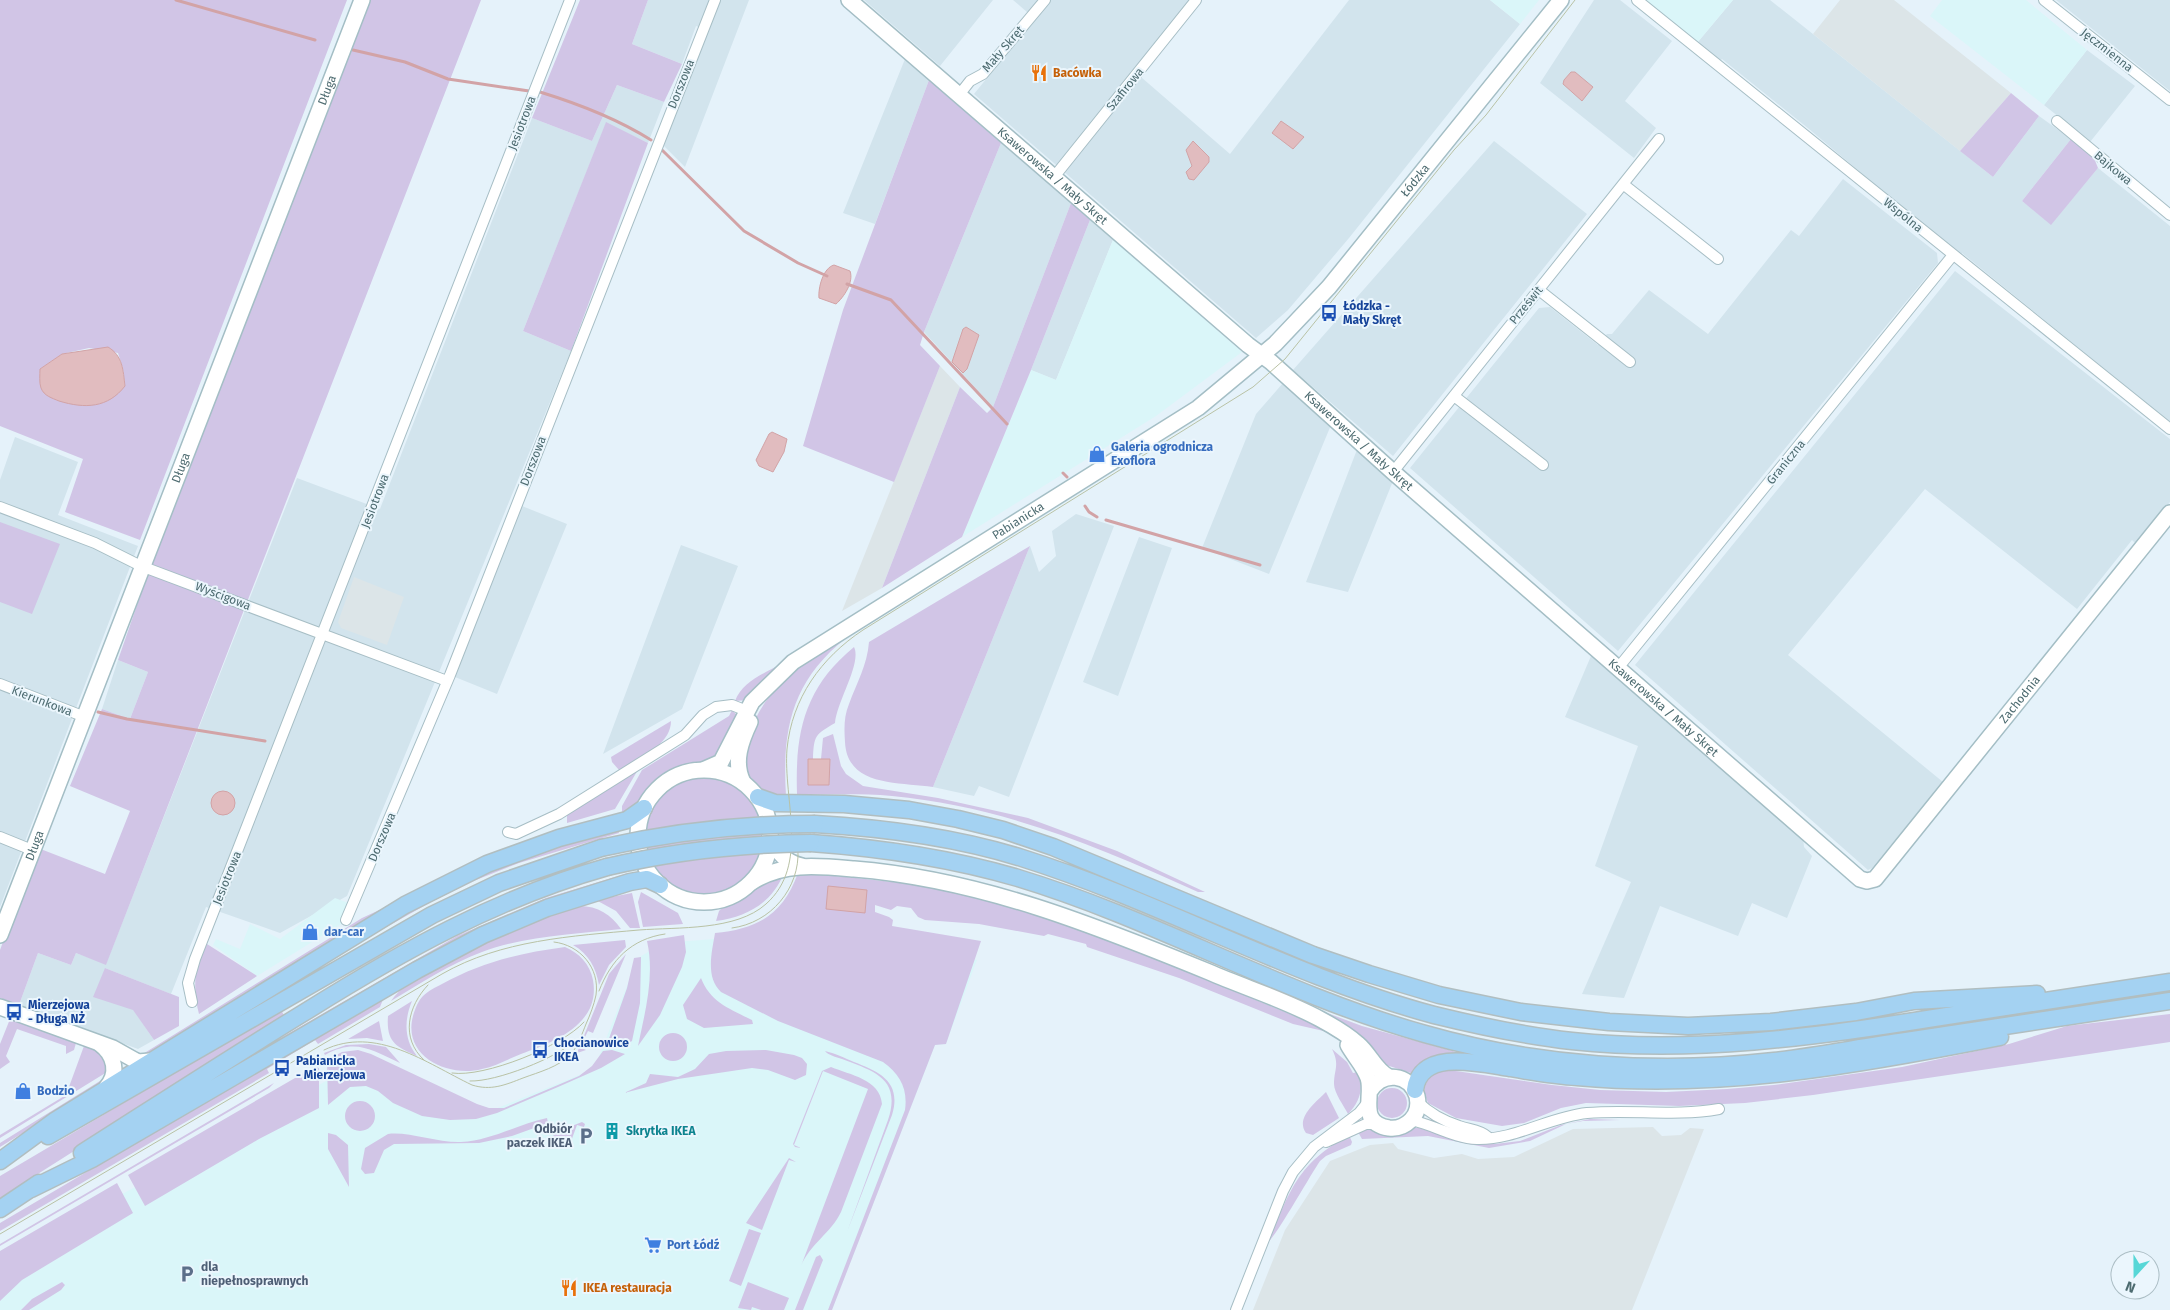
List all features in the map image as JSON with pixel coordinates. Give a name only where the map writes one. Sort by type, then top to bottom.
[{"type":"main road","points":[[758,798],[775,804],[844,804],[909,810],[958,818],[1003,830],[1053,847],[1313,954],[1359,971],[1439,995],[1520,1012],[1609,1022],[1688,1026],[1771,1022],[1856,1012],[1914,1000],[2061,991],[2083,995]]},
{"type":"main road","points":[[4,1158],[56,1120],[106,1088],[405,905],[445,884],[522,850],[627,820],[644,808]]},
{"type":"main road","points":[[4,1158],[78,1120],[432,915],[507,880],[601,848],[656,836],[718,828],[815,824],[907,833],[965,844],[1020,858],[1078,878],[1383,999],[1476,1025],[1571,1041],[1682,1046],[1771,1040],[1898,1024],[2170,982]]},
{"type":"main road","points":[[0,1209],[81,1154],[268,1034],[400,954],[446,930],[509,900],[607,867],[702,849],[755,844],[811,843],[924,855],[1018,878],[1096,906],[1316,996],[1406,1028],[1464,1044],[1570,1062],[1685,1066],[1771,1061],[2170,1001]]},
{"type":"main road","points":[[31,1189],[92,1159],[418,970],[476,939],[547,908],[630,882],[647,879],[660,885]]},
{"type":"main road","points":[[1417,1096],[1418,1078],[1429,1068],[1455,1061],[1576,1077],[1635,1081],[1752,1077],[1900,1057],[2049,1027],[2066,1016]]},
{"type":"street","name":"Długa","points":[[0,935],[362,0]]},
{"type":"street","name":"Jesiotrowa","points":[[192,1002],[188,983],[192,966],[570,0]]},
{"type":"street","name":"Dorszowa","points":[[346,920],[447,681],[715,0]]},
{"type":"street","name":"Ksawerowska / Mały Skręt","points":[[849,0],[1263,355],[1392,472],[1860,879],[1867,881]]},
{"type":"street","name":"Mały Skręt","points":[[959,95],[970,81],[983,74],[1044,0]]},
{"type":"street","name":"Szafirowa","points":[[1054,177],[1196,0]]},
{"type":"street","name":"Łódzka","points":[[1263,355],[1329,287],[1561,0]]},
{"type":"street","name":"Wspólna","points":[[1637,0],[2170,429]]},
{"type":"street","name":"Jęczmienna","points":[[2044,0],[2170,100]]},
{"type":"street","name":"Bajkowa","points":[[2057,121],[2170,215]]},
{"type":"street","name":"Prześwit","points":[[1392,472],[1659,139]]},
{"type":"street","points":[[1623,184],[1718,259]]},
{"type":"street","name":"Graniczna","points":[[1618,668],[1953,256]]},
{"type":"street","points":[[1539,290],[1630,362]]},
{"type":"street","name":"Pabianicka","points":[[705,769],[717,765],[723,758],[746,711],[757,696],[805,654],[1178,422],[1217,394],[1263,355]]},
{"type":"street","points":[[1454,396],[1542,466]]},
{"type":"street","name":"Wyścigowa","points":[[0,508],[95,543],[142,566],[447,681]]},
{"type":"street","name":"Zachodnia","points":[[1867,881],[1875,879],[2170,513]]},
{"type":"street","name":"Pabianicka","points":[[743,782],[737,766],[742,745],[754,714],[771,683]]},
{"type":"street","name":"Kierunkowa","points":[[0,684],[84,717]]},
{"type":"street","points":[[508,832],[516,834],[559,814],[685,735],[703,715],[716,707],[732,705],[746,711]]},
{"type":"street","points":[[752,882],[767,856],[770,836],[768,818],[758,798],[743,782],[728,774],[705,769],[682,773],[670,779],[654,792],[644,808],[638,829],[640,850],[648,870],[660,885],[682,898],[709,901],[730,896],[774,871],[802,866],[869,870],[914,876],[988,892],[1035,905],[1121,936],[1321,1020],[1358,1044],[1378,1070],[1389,1077],[1407,1081],[1432,1113],[1447,1121],[1482,1132],[1488,1137]]},
{"type":"street","points":[[770,836],[775,848],[784,858],[802,866]]},
{"type":"street","points":[[0,837],[32,850]]},
{"type":"street","points":[[0,1007],[97,1042],[138,1062],[150,1061]]},
{"type":"street","points":[[1340,1033],[1368,1076],[1370,1114],[1379,1124]]},
{"type":"street","points":[[97,1042],[109,1051],[114,1062],[113,1077],[106,1088]]},
{"type":"street","points":[[1236,1310],[1283,1191],[1293,1172],[1326,1135],[1358,1113],[1378,1082],[1389,1077]]},
{"type":"street","points":[[1408,1123],[1416,1114],[1417,1096]]},
{"type":"street","points":[[1305,1157],[1331,1139],[1366,1124],[1379,1124],[1396,1128],[1408,1123],[1420,1122],[1468,1138],[1479,1139],[1522,1132],[1558,1118],[1588,1113],[1688,1114],[1719,1109]]},
{"type":"shaded area","points":[[0,0],[347,0],[140,540],[65,512],[83,459],[0,426]],"holes":[[[89,348],[118,353],[123,369],[125,386],[40,369],[62,354]]]},
{"type":"shaded area","points":[[369,0],[481,0],[106,965],[76,953],[71,965],[38,953],[19,1005],[0,998],[0,950],[38,848],[105,874],[130,811],[70,786],[102,709],[130,719],[148,672],[118,660],[153,559]]},
{"type":"shaded area","points":[[580,0],[648,0],[632,44],[682,64],[664,102],[617,85],[592,141],[532,118]]},
{"type":"shaded area","points":[[648,0],[749,0],[685,167],[662,144],[707,30],[696,26],[682,64],[632,44]]},
{"type":"shaded area","points":[[864,0],[993,0],[940,66]]},
{"type":"shaded area","points":[[1013,0],[1191,0],[1134,71],[1230,154],[1349,0],[1490,0],[1520,24],[1349,238],[1288,310],[1256,338],[974,94],[1035,19]]},
{"type":"shaded area","points":[[1490,0],[1539,0],[1520,24]]},
{"type":"shaded area","points":[[1594,0],[1620,0],[1672,41],[1625,101],[1656,128],[1634,158],[1540,83]]},
{"type":"shaded area","points":[[1643,0],[1733,0],[1697,43]]},
{"type":"shaded area","points":[[1733,0],[1770,0],[1993,177],[2039,116],[2071,139],[2022,201],[2051,224],[2098,168],[2170,226],[2170,422],[1962,253],[1960,256],[1809,129],[1722,59],[1720,61],[1697,43]]},
{"type":"shaded area","points":[[1840,0],[1894,0],[2011,93],[1960,151],[1813,34]]},
{"type":"shaded area","points":[[1942,0],[2026,0],[2087,50],[2044,105],[1930,16]]},
{"type":"shaded area","points":[[2056,0],[2170,0],[2170,91]]},
{"type":"shaded area","points":[[2087,50],[2135,86],[2090,142],[2044,105]]},
{"type":"shaded area","points":[[905,59],[929,80],[875,224],[843,213]]},
{"type":"shaded area","points":[[1571,72],[1575,72],[1593,87],[1582,101],[1563,84]]},
{"type":"shaded area","points":[[929,80],[1001,143],[924,332],[920,345],[940,366],[894,482],[803,446],[843,310]]},
{"type":"shaded area","points":[[617,85],[664,102],[648,143],[606,123],[523,331],[571,351],[347,896],[280,933],[206,907],[171,994],[105,968],[154,1040],[138,1049],[19,1005],[38,953],[71,965],[76,953],[106,964],[297,478],[380,509],[532,118],[592,141]]},
{"type":"shaded area","points":[[2011,93],[2039,116],[1993,177],[1960,151]]},
{"type":"shaded area","points":[[1281,121],[1304,137],[1293,149],[1272,133]]},
{"type":"shaded area","points":[[606,122],[648,143],[571,351],[523,331]]},
{"type":"shaded area","points":[[2071,139],[2094,158],[2098,168],[2051,225],[2022,201]]},
{"type":"shaded area","points":[[1193,141],[1209,157],[1209,162],[1194,180],[1189,179],[1186,172],[1192,166],[1186,150]]},
{"type":"shaded area","points":[[1494,141],[1587,214],[1393,456],[1293,370]]},
{"type":"shaded area","points":[[1001,143],[1071,203],[993,407],[924,332]]},
{"type":"shaded area","points":[[1843,179],[1937,253],[1938,263],[1618,651],[1410,468],[1539,308],[1550,307],[1598,345],[1607,334],[1612,334],[1649,290],[1708,334],[1791,230],[1799,236]]},
{"type":"shaded area","points":[[1071,203],[1090,220],[962,537],[882,588],[960,387],[987,413],[993,407]]},
{"type":"shaded area","points":[[1090,220],[1113,240],[1056,380],[1031,370]]},
{"type":"shaded area","points":[[1113,240],[1242,352],[1156,416],[962,537],[1031,370],[1056,380]]},
{"type":"shaded area","points":[[834,265],[850,271],[851,275],[848,289],[836,304],[819,298],[820,284],[824,274]]},
{"type":"shaded area","points":[[1955,271],[2170,439],[2170,502],[2136,544],[2132,540],[2077,609],[1925,489],[1788,655],[1943,782],[1872,868],[1868,870],[1635,665]]},
{"type":"shaded area","points":[[966,327],[979,335],[967,369],[963,373],[952,362],[963,329]]},
{"type":"shaded area","points":[[108,347],[119,359],[123,369],[125,386],[111,399],[104,403],[87,406],[69,404],[59,401],[42,391],[40,369],[62,354]]},
{"type":"shaded area","points":[[940,366],[960,387],[882,588],[842,611]]},
{"type":"shaded area","points":[[1283,383],[1331,425],[1269,574],[1202,548],[1256,414]]},
{"type":"shaded area","points":[[772,432],[787,439],[784,452],[773,472],[759,466],[756,460],[769,434]]},
{"type":"shaded area","points":[[15,437],[78,462],[58,515],[138,546],[0,907],[0,480]]},
{"type":"shaded area","points":[[1358,447],[1393,481],[1348,592],[1306,582]]},
{"type":"shaded area","points":[[522,506],[567,524],[497,694],[455,677]]},
{"type":"shaded area","points":[[1076,514],[1114,526],[1009,797],[979,786],[974,796],[933,787],[1030,546],[1039,572],[1056,556],[1052,531]]},
{"type":"shaded area","points":[[0,522],[60,544],[32,614],[0,602]]},
{"type":"shaded area","points":[[1139,537],[1172,548],[1118,696],[1083,682]]},
{"type":"shaded area","points":[[681,545],[738,566],[682,709],[603,754]]},
{"type":"shaded area","points":[[1030,546],[933,787],[877,780],[865,775],[855,767],[848,757],[845,742],[845,718],[864,666],[869,642]]},
{"type":"shaded area","points":[[354,577],[404,597],[387,645],[341,628],[338,622]]},
{"type":"shaded area","points":[[843,638],[846,638],[827,655],[813,672],[802,690],[794,709],[786,750],[786,796],[772,795],[761,790],[743,770],[748,740],[755,719],[774,691],[787,678]]},
{"type":"shaded area","points":[[854,647],[856,654],[855,663],[835,723],[817,736],[813,759],[821,759],[823,738],[833,734],[841,766],[846,774],[863,786],[938,798],[1028,818],[1117,851],[1205,892],[1198,892],[1087,844],[1011,819],[972,809],[892,796],[797,794],[798,751],[806,713],[813,695],[824,679]]},
{"type":"shaded area","points":[[1591,656],[1803,837],[1804,847],[1812,856],[1787,918],[1752,903],[1738,936],[1660,906],[1624,998],[1582,994],[1631,882],[1595,866],[1638,746],[1565,717]]},
{"type":"shaded area","points":[[118,660],[148,672],[130,719],[102,709]]},
{"type":"shaded area","points":[[779,665],[760,683],[748,700],[735,701],[738,694],[748,684]]},
{"type":"shaded area","points":[[732,710],[737,715],[722,752],[708,763],[684,766],[669,772],[655,782],[639,802],[622,815],[622,806],[642,770],[729,716]]},
{"type":"shaded area","points":[[671,721],[670,730],[665,738],[652,751],[619,770],[612,762],[611,757]]},
{"type":"shaded area","points":[[808,759],[830,759],[829,785],[808,785]]},
{"type":"shaded area","points":[[639,768],[615,809],[567,823],[567,813]]},
{"type":"shaded area","points":[[704,777],[727,781],[746,794],[759,813],[763,836],[759,859],[746,878],[727,891],[704,895],[681,891],[662,878],[649,859],[645,836],[649,813],[662,794],[681,781]]},
{"type":"shaded area","points":[[223,791],[232,794],[235,803],[232,812],[223,815],[214,812],[211,803],[214,794]]},
{"type":"shaded area","points":[[618,828],[619,833],[519,863],[476,880],[431,902],[367,938],[193,1045],[435,896],[535,852]]},
{"type":"shaded area","points":[[628,873],[629,879],[587,890],[181,1101],[272,1043],[457,936],[546,898]]},
{"type":"shaded area","points":[[784,873],[773,893],[757,907],[738,916],[716,921],[719,911],[724,906],[743,897],[761,881]]},
{"type":"shaded area","points":[[798,873],[872,880],[945,890],[1037,914],[1128,946],[1304,1020],[1328,1032],[1293,1024],[1179,978],[1087,947],[1086,944],[1048,934],[1044,936],[979,924],[925,920],[918,917],[911,908],[897,906],[891,910],[875,905],[875,912],[893,920],[892,926],[981,941],[946,1044],[935,1045],[832,1310],[828,1310],[905,1110],[904,1089],[898,1077],[883,1062],[778,1021],[721,992],[716,986],[711,972],[711,956],[715,933],[744,928],[767,917],[785,900]]},
{"type":"shaded area","points":[[828,886],[867,890],[865,913],[826,909]]},
{"type":"shaded area","points":[[641,892],[678,913],[683,924],[643,927],[638,902]]},
{"type":"shaded area","points":[[632,893],[640,928],[630,928],[616,911],[596,900]]},
{"type":"shaded area","name":"dar-car","points":[[335,898],[351,904],[343,923],[257,976],[213,945],[216,939],[240,949],[250,924],[280,939]]},
{"type":"shaded area","points":[[401,900],[150,1055],[138,1057],[362,918]]},
{"type":"shaded area","points":[[577,906],[597,909],[613,919],[621,929],[550,936],[515,942],[482,952],[458,962],[391,1001],[404,987],[449,958],[505,932]]},
{"type":"shaded area","points":[[684,935],[686,952],[682,967],[660,1015],[638,1046],[650,981],[647,941]]},
{"type":"shaded area","points":[[714,939],[919,947],[977,960],[946,1044],[935,1045],[832,1310],[0,1310],[0,1262],[371,1056],[490,1111],[594,1069],[638,958],[663,943]]},
{"type":"shaded area","points":[[625,940],[626,947],[609,965],[599,985],[591,962],[573,945]]},
{"type":"shaded area","points":[[207,944],[257,976],[199,1014],[195,987],[197,969],[202,952]]},
{"type":"shaded area","points":[[565,947],[575,952],[589,969],[592,974],[594,995],[590,1008],[582,1020],[560,1037],[497,1064],[469,1071],[443,1067],[431,1061],[421,1053],[414,1043],[411,1030],[413,1016],[418,1003],[427,992],[457,976],[487,964],[532,952]]},
{"type":"shaded area","points":[[626,954],[593,1033],[588,1031],[580,1047],[586,1050],[577,1053],[609,974]]},
{"type":"shaded area","points":[[641,957],[640,1003],[632,1041],[620,1048],[615,1045],[606,1047],[627,988],[634,958]]},
{"type":"shaded area","points":[[105,968],[179,997],[179,1026],[154,1040],[133,1010],[93,997]]},
{"type":"shaded area","points":[[701,978],[715,999],[752,1020],[753,1024],[704,1028],[687,1019],[683,1005]]},
{"type":"shaded area","points":[[384,997],[380,1007],[318,1044],[315,1040],[267,1069],[269,1073],[0,1231],[0,1223]]},
{"type":"shaded area","points":[[1287,998],[1362,1026],[1467,1055],[1430,1063],[1411,1073],[1383,1064]]},
{"type":"shaded area","points":[[412,1001],[409,1008],[407,1030],[410,1043],[417,1056],[403,1050],[394,1042],[388,1025],[388,1016]]},
{"type":"shaded area","points":[[281,1010],[285,1017],[0,1198],[0,1176]]},
{"type":"shaded area","points":[[2170,1014],[2170,1042],[1813,1095],[1745,1103],[1679,1106],[1586,1103],[1561,1108],[1524,1123],[1502,1126],[1456,1118],[1428,1103],[1424,1092],[1427,1082],[1432,1076],[1449,1070],[1600,1090],[1666,1092],[1774,1085],[1902,1067],[2009,1044],[2067,1026]]},
{"type":"shaded area","points":[[10,1019],[76,1043],[74,1050],[66,1054],[66,1046],[17,1029],[6,1056],[10,1062],[0,1069],[0,1044]]},
{"type":"shaded area","points":[[379,1021],[383,1041],[367,1038],[348,1039]]},
{"type":"shaded area","points":[[673,1033],[683,1037],[687,1047],[683,1057],[673,1061],[663,1057],[659,1047],[663,1037]]},
{"type":"shaded area","points":[[369,1044],[386,1047],[400,1063],[372,1050],[363,1048],[346,1047],[325,1055],[324,1053],[346,1045]]},
{"type":"shaded area","points":[[84,1046],[94,1050],[103,1057],[107,1072],[0,1138],[0,1135],[66,1095]]},
{"type":"shaded area","points":[[1332,1049],[1347,1062],[1353,1073],[1358,1072],[1360,1078],[1361,1089],[1358,1100],[1348,1114],[1334,1088],[1336,1063]]},
{"type":"shaded area","points":[[358,1050],[371,1054],[489,1108],[504,1108],[579,1076],[592,1066],[603,1051],[612,1050],[625,1054],[601,1068],[497,1113],[476,1119],[450,1120],[422,1116],[393,1103],[378,1091],[366,1086],[350,1087],[328,1105],[327,1060],[342,1052]]},
{"type":"shaded area","points":[[766,1050],[802,1058],[807,1064],[806,1075],[795,1080],[768,1070],[752,1068],[678,1079],[624,1093],[646,1083],[650,1074],[678,1077],[695,1069],[709,1054],[726,1051]]},
{"type":"shaded area","points":[[825,1051],[880,1074],[891,1086],[894,1094],[892,1115],[847,1232],[888,1120],[891,1094],[888,1085],[874,1072],[830,1055]]},
{"type":"shaded area","points":[[314,1067],[319,1068],[319,1108],[259,1139],[145,1206],[128,1175]]},
{"type":"shaded area","points":[[831,1067],[870,1083],[880,1096],[882,1104],[841,1212],[832,1226],[810,1251],[801,1266],[868,1089],[823,1071],[794,1145],[801,1148],[795,1147],[793,1144],[822,1071]]},
{"type":"shaded area","points":[[108,1076],[101,1085],[0,1147],[0,1143]]},
{"type":"shaded area","points":[[274,1083],[269,1088],[0,1246],[0,1244]]},
{"type":"shaded area","points":[[1392,1088],[1403,1092],[1407,1103],[1403,1114],[1392,1118],[1381,1114],[1377,1103],[1381,1092]]},
{"type":"shaded area","points":[[1326,1092],[1339,1118],[1313,1135],[1306,1133],[1303,1127],[1305,1116],[1312,1105]]},
{"type":"shaded area","points":[[360,1101],[371,1105],[375,1116],[371,1127],[360,1131],[349,1127],[345,1116],[349,1105]]},
{"type":"shaded area","points":[[547,1118],[548,1123],[512,1136],[479,1143],[394,1144],[384,1150],[374,1173],[365,1174],[361,1169],[365,1148],[388,1134],[404,1134],[452,1142],[473,1141]]},
{"type":"shaded area","points":[[1590,1119],[1620,1120],[1583,1121],[1566,1124],[1530,1141],[1489,1148],[1428,1136],[1362,1139],[1358,1132],[1365,1128],[1419,1128],[1458,1140],[1495,1144],[1520,1141],[1561,1125]]},
{"type":"shaded area","points":[[582,1122],[585,1124],[584,1127],[577,1125],[570,1144],[553,1138],[554,1133]]},
{"type":"shaded area","points":[[1653,1127],[1662,1136],[1681,1135],[1690,1128],[1704,1129],[1632,1310],[1253,1310],[1285,1230],[1330,1161],[1370,1145],[1393,1143],[1398,1149],[1434,1158],[1462,1154],[1478,1159],[1514,1157],[1573,1129]]},
{"type":"shaded area","points":[[328,1133],[336,1135],[348,1145],[349,1187],[328,1149]]},
{"type":"shaded area","points":[[1349,1135],[1352,1142],[1351,1145],[1326,1156],[1320,1161],[1268,1242],[1290,1193],[1306,1168],[1331,1146]]},
{"type":"shaded area","points":[[789,1158],[796,1162],[789,1160],[762,1230],[746,1223]]},
{"type":"shaded area","points":[[117,1183],[133,1213],[22,1280],[0,1301],[0,1251]]},
{"type":"shaded area","points":[[749,1229],[761,1233],[741,1286],[729,1281]]},
{"type":"shaded area","points":[[820,1255],[823,1260],[803,1310],[795,1310],[816,1257]]},
{"type":"shaded area","points":[[62,1282],[65,1285],[61,1290],[29,1310],[21,1310],[32,1299]]},
{"type":"shaded area","points":[[748,1282],[789,1298],[784,1310],[761,1310],[752,1307],[751,1310],[738,1308]]},
{"type":"waterway","points":[[176,0],[315,40]]},
{"type":"waterway","points":[[353,50],[405,62],[448,79],[529,91]]},
{"type":"waterway","points":[[540,92],[597,112],[651,140]]},
{"type":"waterway","points":[[661,149],[744,231],[798,263],[827,276]]},
{"type":"waterway","points":[[847,284],[891,300],[1007,424]]},
{"type":"waterway","points":[[1063,473],[1067,477]]},
{"type":"waterway","points":[[1085,506],[1089,512],[1097,517]]},
{"type":"waterway","points":[[1106,520],[1260,565]]},
{"type":"waterway","points":[[98,712],[127,719],[265,741]]},
{"type":"tram line","points":[[0,1234],[442,974],[465,963],[488,954],[538,941],[639,930],[688,928],[723,923],[754,913],[766,904],[779,888],[787,870],[791,851],[792,831],[787,769],[787,749],[790,730],[802,696],[811,681],[834,653],[863,630],[1253,387],[1285,359],[1454,150],[1486,115],[1575,0]]},
{"type":"tram line","points":[[732,928],[746,925],[759,919],[771,911],[780,901],[794,878],[798,850]]},
{"type":"tram line","points":[[599,991],[616,961],[632,946],[665,934]]},
{"type":"tram line","points":[[324,1050],[343,1043],[363,1042],[382,1044],[419,1058],[479,1087],[504,1085],[555,1066],[566,1059],[578,1044],[593,1006],[596,985],[591,967],[580,953],[563,944],[554,942]]},
{"type":"tram line","points":[[424,1060],[416,1051],[409,1032],[412,1012],[416,1002],[428,985]]},
{"type":"tram line","points":[[452,1073],[483,1071],[522,1058],[559,1041],[584,1022]]},
{"type":"tram line","points":[[470,1081],[495,1078],[526,1068],[555,1054],[576,1040]]},
{"type":"place","name":"Bacówka","points":[[1039,73]]},
{"type":"place","name":"Łódzka - Mały Skręt","points":[[1329,313]]},
{"type":"place","name":"Galeria ogrodnicza Exoflora","points":[[1097,454]]},
{"type":"place","name":"dar-car","points":[[310,932]]},
{"type":"place","name":"Mierzejowa - Długa NŻ","points":[[14,1012]]},
{"type":"place","name":"Chocianowice IKEA","points":[[540,1050]]},
{"type":"place","name":"Pabianicka - Mierzejowa","points":[[282,1068]]},
{"type":"place","name":"Bodzio","points":[[23,1091]]},
{"type":"place","name":"Skrytka IKEA","points":[[612,1131]]},
{"type":"place","name":"Odbiór paczek IKEA","points":[[586,1136]]},
{"type":"place","name":"Port Łódź","points":[[653,1245]]},
{"type":"place","name":"dla niepełnosprawnych","points":[[187,1274]]},
{"type":"place","name":"IKEA restauracja","points":[[569,1288]]}]
